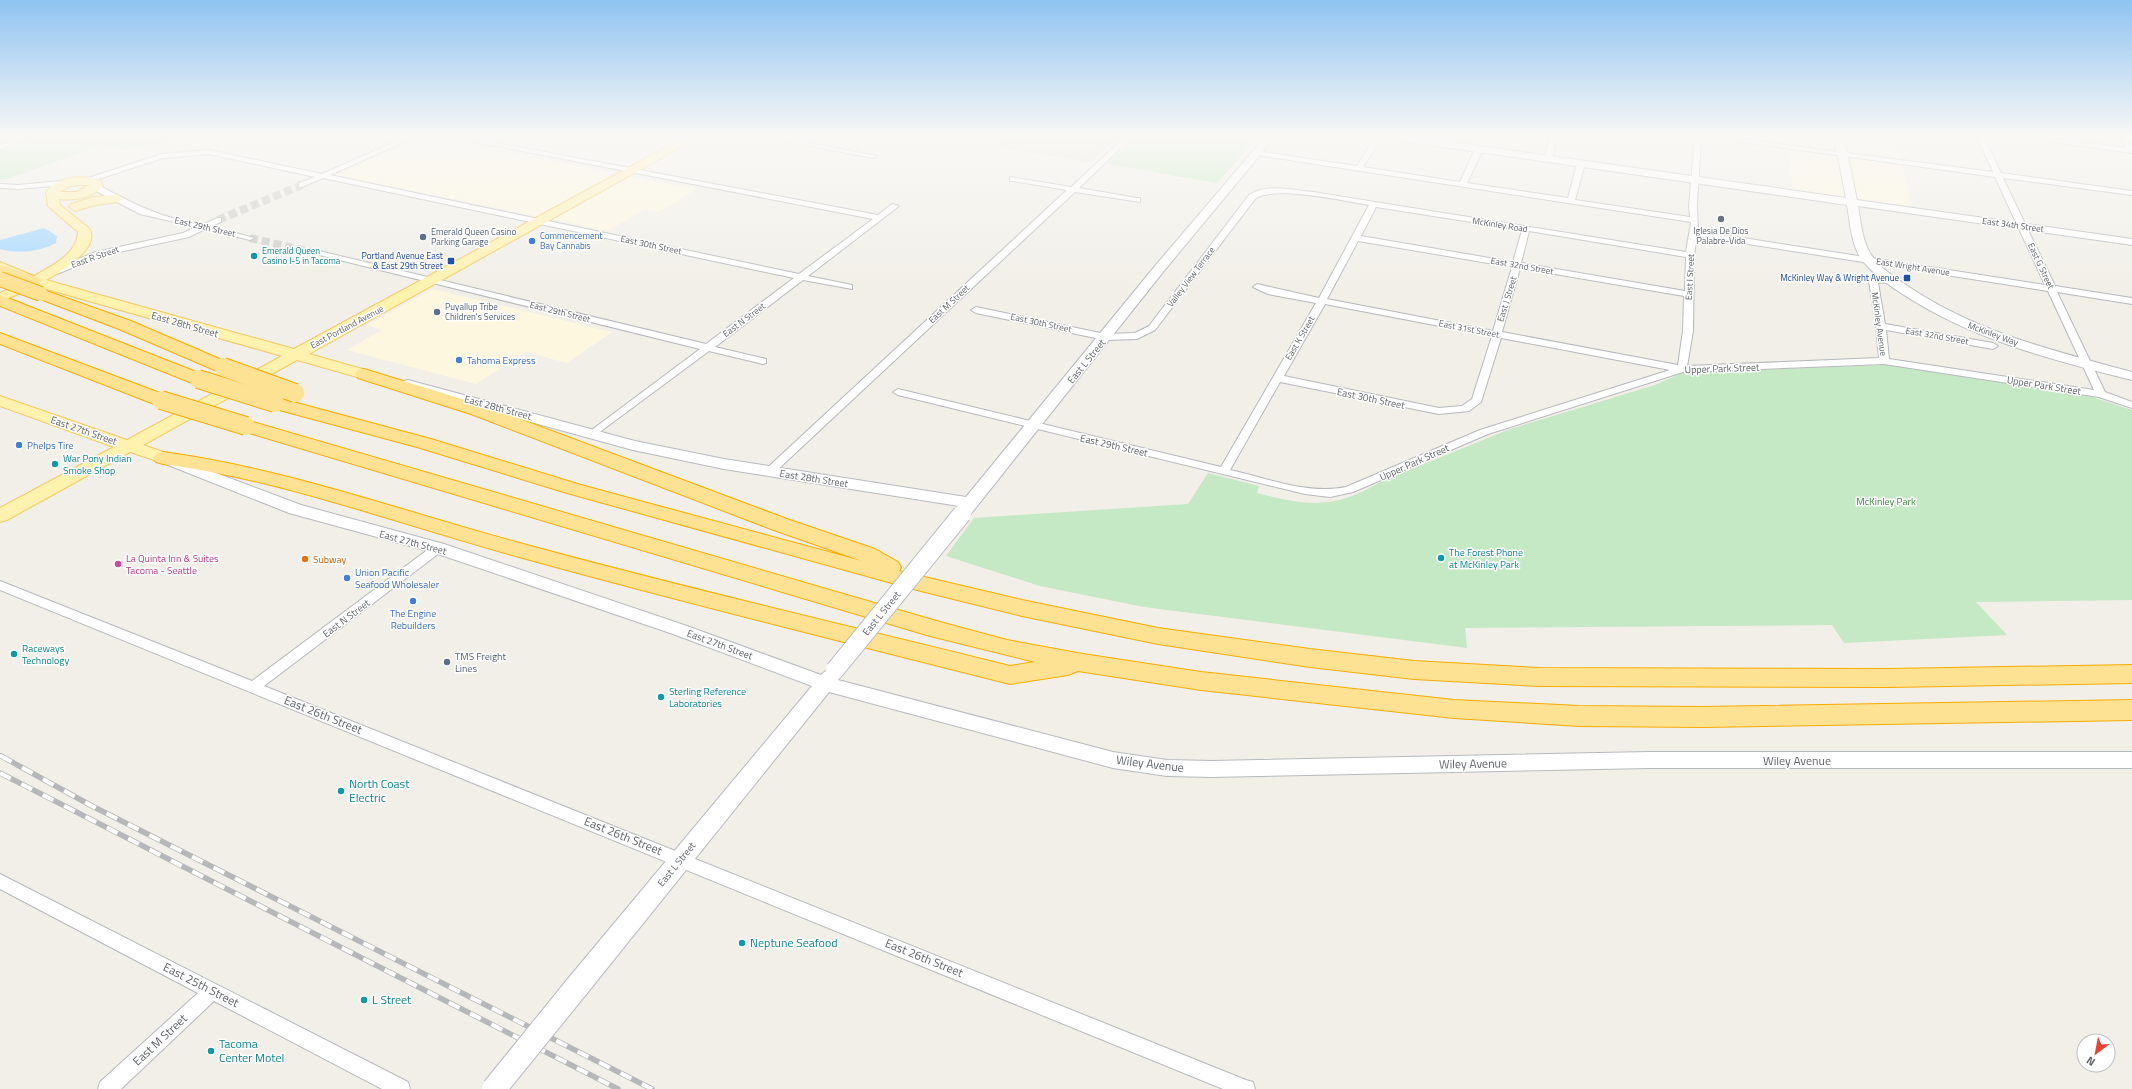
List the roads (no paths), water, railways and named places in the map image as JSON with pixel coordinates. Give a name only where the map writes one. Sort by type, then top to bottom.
[{"type":"highway","points":[[0,270],[37,288],[223,367],[295,393],[369,416],[424,443]]},
{"type":"highway","points":[[0,279],[37,288]]},
{"type":"highway","points":[[0,299],[198,379],[276,403],[424,443],[574,489],[916,583],[1022,608],[1158,636],[1310,658],[1414,670],[1539,677],[1890,678],[2132,674]]},
{"type":"highway","points":[[0,338],[161,400]]},
{"type":"highway","points":[[0,349],[31,360],[246,426],[938,630],[1007,648],[1083,664],[1201,681],[1454,709],[1579,716],[1703,717],[2132,710]]},
{"type":"highway","points":[[357,372],[478,410],[779,524],[867,554],[916,583]]},
{"type":"highway","points":[[163,458],[199,462],[286,483],[453,532],[602,573],[1010,675],[1083,664]]},
{"type":"highway","points":[[1890,678],[2132,669]]},
{"type":"main road","points":[[0,299],[37,288],[71,259],[85,243],[86,237],[84,231],[54,206],[52,193],[60,196],[79,188]]},
{"type":"main road","points":[[63,215],[61,207],[79,188]]},
{"type":"main road","name":"East Portland Avenue","points":[[0,516],[345,329],[600,188]]},
{"type":"main road","points":[[63,215],[67,214],[70,210],[79,205],[94,200],[115,199]]},
{"type":"main road","name":"East 28th Street","points":[[0,266],[37,288],[256,344],[357,372]]},
{"type":"main road","points":[[256,344],[290,342],[345,329]]},
{"type":"main road","points":[[345,329],[333,341],[330,353],[333,358],[357,372]]},
{"type":"main road","name":"East 27th Street","points":[[0,401],[163,458]]},
{"type":"street","name":"East 29th Street","points":[[28,188],[52,193]]},
{"type":"street","name":"East 29th Street","points":[[69,188],[79,188],[115,199],[143,212],[250,238]]},
{"type":"street","name":"East 29th Street","points":[[99,188],[115,199]]},
{"type":"street","name":"East 30th Street","points":[[380,188],[849,287]]},
{"type":"street","points":[[720,188],[880,218]]},
{"type":"street","points":[[1065,188],[1137,200]]},
{"type":"street","name":"East L Street","points":[[494,1089],[1034,426],[1159,269],[1228,188]]},
{"type":"street","points":[[1487,188],[1694,220]]},
{"type":"street","points":[[1572,201],[1575,188]]},
{"type":"street","name":"East I Street","points":[[1682,369],[1688,331],[1690,255],[1694,233],[1694,188]]},
{"type":"street","name":"East 34th Street","points":[[1745,188],[2132,242]]},
{"type":"street","points":[[1849,188],[1859,239],[1869,260]]},
{"type":"street","name":"East G Street","points":[[2004,188],[2101,394]]},
{"type":"street","points":[[2091,188],[2132,193]]},
{"type":"street","name":"East M Street","points":[[770,471],[1072,189]]},
{"type":"street","name":"McKinley Road","points":[[1263,191],[1282,190],[1690,255]]},
{"type":"street","name":"Valley View Terrace","points":[[1105,337],[1129,338],[1142,335],[1149,330],[1252,197],[1263,191]]},
{"type":"street","name":"East K Street","points":[[1224,471],[1322,300],[1374,204]]},
{"type":"street","name":"East N Street","points":[[593,434],[895,206]]},
{"type":"street","name":"East R Street","points":[[37,288],[99,254],[160,240],[171,239],[218,220]]},
{"type":"street","name":"East J Street","points":[[1465,409],[1477,400],[1517,265],[1526,229]]},
{"type":"street","name":"East Wright Avenue","points":[[1694,233],[2132,301]]},
{"type":"street","name":"East 32nd Street","points":[[1356,238],[1689,294]]},
{"type":"street","name":"East 29th Street","points":[[311,252],[763,361]]},
{"type":"street","name":"McKinley Way","points":[[1869,260],[1891,280],[1926,304],[1958,321],[2003,338],[2087,364],[2132,376]]},
{"type":"street","name":"McKinley Avenue","points":[[1884,360],[1881,326],[1873,281],[1891,280]]},
{"type":"street","name":"East 31st Street","points":[[1257,287],[1268,291],[1682,369]]},
{"type":"street","name":"East 30th Street","points":[[976,310],[1105,337]]},
{"type":"street","name":"East 32nd Street","points":[[1881,326],[1993,346]]},
{"type":"street","name":"Upper Park Street","points":[[1330,494],[1365,483],[1484,432],[1682,369],[1884,360],[2101,394],[2132,405]]},
{"type":"street","name":"East 28th Street","points":[[357,372],[439,391],[633,446],[966,509]]},
{"type":"street","name":"East 30th Street","points":[[1277,378],[1424,409],[1448,411],[1465,409]]},
{"type":"street","name":"East 29th Street","points":[[898,392],[1305,491],[1330,494]]},
{"type":"street","name":"East 27th Street","points":[[163,458],[295,508],[438,548],[680,630],[830,677]]},
{"type":"street","name":"East N Street","points":[[254,687],[438,548]]},
{"type":"street","name":"East 26th Street","points":[[0,585],[1246,1089]]},
{"type":"street","name":"Wiley Avenue","points":[[830,677],[1113,760],[1167,768],[1212,769],[1649,760],[2132,760]]},
{"type":"street","name":"East 25th Street","points":[[0,881],[401,1089]]},
{"type":"street","name":"East M Street","points":[[107,1089],[212,990]]},
{"type":"water","points":[[44,228],[57,236],[56,243],[36,250],[21,252],[0,249],[0,240]]},
{"type":"tunnel","points":[[218,220],[295,188]]},
{"type":"tunnel","points":[[250,238],[311,252]]},
{"type":"railway","points":[[1,756],[92,806],[652,1089]]},
{"type":"railway","points":[[0,773],[618,1089]]},
{"type":"place","name":"Iglesia De Dios Palabre-Vida","points":[[1721,219]]},
{"type":"place","name":"Emerald Queen Casino Parking Garage","points":[[423,237]]},
{"type":"place","name":"Commencement Bay Cannabis","points":[[532,241]]},
{"type":"place","name":"Emerald Queen Casino I-5 in Tacoma","points":[[254,256]]},
{"type":"place","name":"Portland Avenue East & East 29th Street","points":[[451,261]]},
{"type":"place","name":"McKinley Way & Wright Avenue","points":[[1907,278]]},
{"type":"place","name":"Puyallup Tribe Children's Services","points":[[437,312]]},
{"type":"place","name":"Tahoma Express","points":[[459,360]]},
{"type":"place","name":"Phelps Tire","points":[[19,445]]},
{"type":"place","name":"War Pony Indian Smoke Shop","points":[[55,464]]},
{"type":"place","name":"The Forest Phone at McKinley Park","points":[[1441,558]]},
{"type":"place","name":"Subway","points":[[305,559]]},
{"type":"place","name":"La Quinta Inn & Suites Tacoma - Seattle","points":[[118,564]]},
{"type":"place","name":"Union Pacific Seafood Wholesaler","points":[[347,578]]},
{"type":"place","name":"The Engine Rebuilders","points":[[413,601]]},
{"type":"place","name":"Raceways Technology","points":[[14,654]]},
{"type":"place","name":"TMS Freight Lines","points":[[447,662]]},
{"type":"place","name":"Sterling Reference Laboratories","points":[[661,697]]},
{"type":"place","name":"North Coast Electric","points":[[341,791]]},
{"type":"place","name":"Neptune Seafood","points":[[742,943]]},
{"type":"place","name":"L Street","points":[[364,1000]]},
{"type":"place","name":"Tacoma Center Motel","points":[[211,1051]]},
{"type":"park label","name":"McKinley Park","points":[[1886,501]]}]
